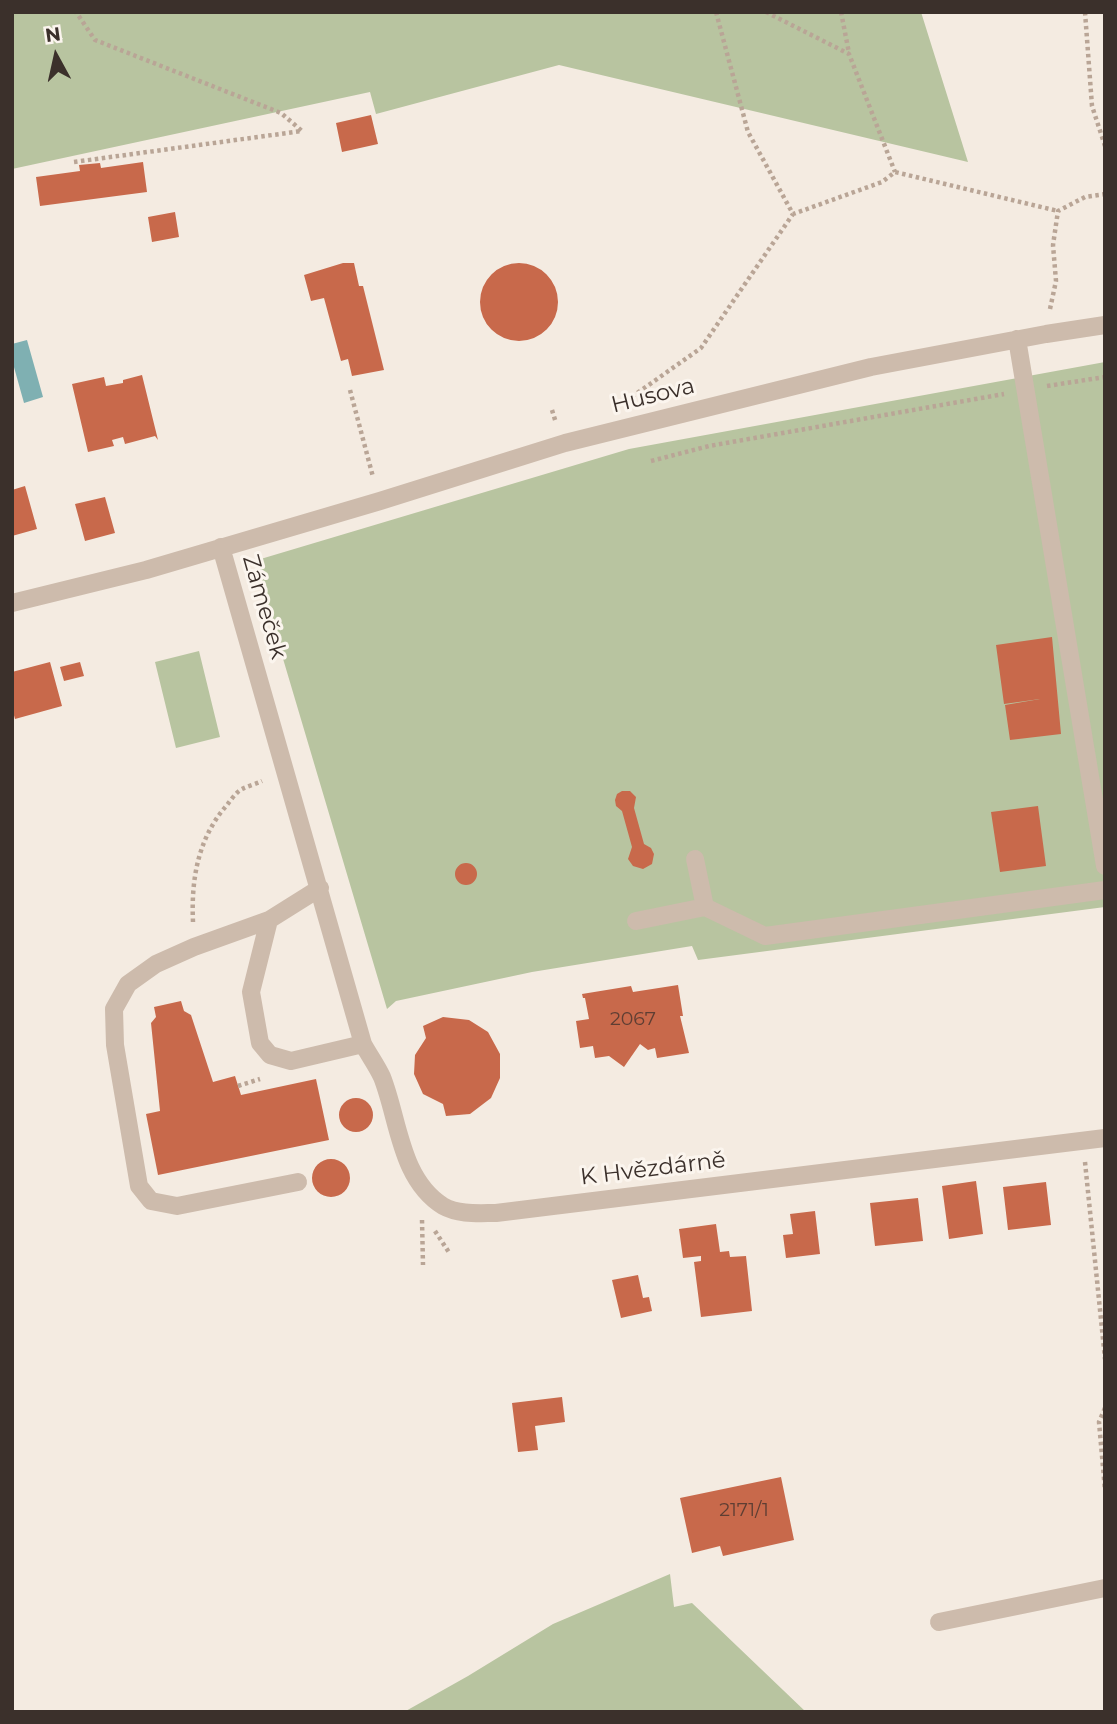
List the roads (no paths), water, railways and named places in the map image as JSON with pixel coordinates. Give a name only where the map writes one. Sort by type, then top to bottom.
[{"type":"street","name":"Husova","points":[[221,547],[591,436],[871,367],[1105,325]]},
{"type":"street","points":[[1017,340],[1105,866]]},
{"type":"street","name":"Zámeček","points":[[12,603],[146,570],[221,547],[363,1044]]},
{"type":"street","points":[[695,859],[705,907]]},
{"type":"street","points":[[298,1182],[177,1206],[151,1201],[139,1186],[115,1045],[114,1009],[128,985],[156,964],[269,919],[320,888]]},
{"type":"street","points":[[636,921],[705,907],[765,936],[1105,890]]},
{"type":"street","points":[[269,919],[251,992],[260,1043],[270,1055],[290,1061],[363,1044]]},
{"type":"street","name":"K Hvězdárně","points":[[363,1044],[381,1077],[409,1163],[421,1189],[445,1207],[466,1213],[496,1213],[1105,1138]]},
{"type":"street","points":[[939,1622],[1105,1588]]},
{"type":"water","points":[[27,340],[43,397],[24,403],[12,360],[12,344]]}]
